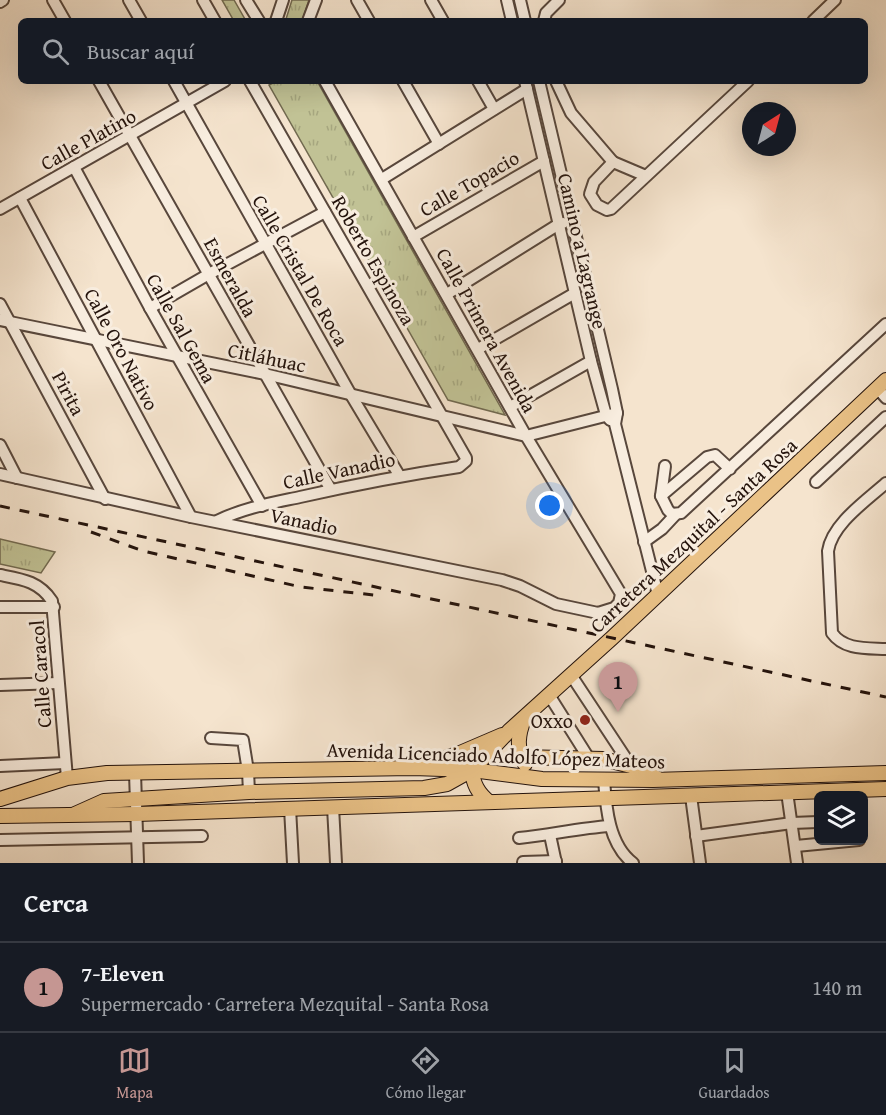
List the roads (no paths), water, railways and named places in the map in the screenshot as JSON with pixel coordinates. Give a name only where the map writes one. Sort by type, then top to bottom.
[{"type":"main road","name":"Carretera Mezquital - Santa Rosa","points":[[509,731],[883,389]]},
{"type":"main road","points":[[525,717],[518,738],[521,757],[525,766],[542,779]]},
{"type":"main road","points":[[413,768],[460,753],[509,731]]},
{"type":"main road","points":[[75,814],[105,801],[249,792],[424,788],[447,784],[472,770],[509,731]]},
{"type":"main road","points":[[521,757],[588,757],[631,766],[662,780]]},
{"type":"main road","name":"Avenida Licenciado Adolfo López Mateos","points":[[0,799],[67,778],[94,774],[413,768],[472,770],[542,779],[662,780],[886,773]]},
{"type":"main road","points":[[472,770],[472,778],[478,791],[489,802]]},
{"type":"main road","name":"Avenida Licenciado Adolfo López Mateos","points":[[0,816],[137,814],[886,789]]},
{"type":"street","points":[[53,0],[63,18]]},
{"type":"street","points":[[129,0],[139,18]]},
{"type":"street","points":[[203,0],[213,18]]},
{"type":"street","points":[[246,0],[257,18]]},
{"type":"street","points":[[277,18],[284,0]]},
{"type":"street","points":[[309,18],[316,0]]},
{"type":"street","points":[[357,0],[367,18]]},
{"type":"street","points":[[431,0],[441,18]]},
{"type":"street","points":[[507,0],[511,18]]},
{"type":"street","points":[[520,0],[524,18]]},
{"type":"street","points":[[545,18],[546,13],[559,0]]},
{"type":"street","points":[[816,18],[835,0]]},
{"type":"street","name":"Esmeralda","points":[[101,84],[331,490]]},
{"type":"street","name":"Calle Cristal De Roca","points":[[176,84],[399,476]]},
{"type":"street","name":"Calle Platino","points":[[0,209],[220,84]]},
{"type":"street","name":"Roberto Espinoza","points":[[252,84],[466,458]]},
{"type":"street","name":"Calle Primera Avenida","points":[[327,84],[525,436],[621,594],[620,603],[614,608],[598,613]]},
{"type":"street","points":[[405,84],[439,144]]},
{"type":"street","points":[[480,84],[494,109]]},
{"type":"street","name":"Camino a Lagrange","points":[[540,84],[573,222],[611,414]]},
{"type":"street","points":[[557,84],[571,113],[613,162],[645,176]]},
{"type":"street","points":[[613,162],[591,188],[593,200],[607,210],[611,209],[745,84]]},
{"type":"street","points":[[382,180],[494,109],[526,85]]},
{"type":"street","name":"Camino a Lagrange","points":[[526,85],[591,361],[611,414]]},
{"type":"street","name":"Calle Topacio","points":[[413,237],[544,161]]},
{"type":"street","name":"Calle Sal Gema","points":[[74,167],[150,308],[262,506]]},
{"type":"street","name":"Calle Oro Nativo","points":[[20,198],[191,517]]},
{"type":"street","points":[[150,308],[208,274],[325,212]]},
{"type":"street","points":[[447,294],[559,224],[573,222]]},
{"type":"street","points":[[478,349],[575,293]]},
{"type":"street","name":"Pirita","points":[[0,304],[5,321],[105,499]]},
{"type":"street","name":"Citláhuac","points":[[5,321],[265,374],[525,436]]},
{"type":"street","points":[[643,538],[665,525],[676,514],[681,513],[886,324]]},
{"type":"street","points":[[510,407],[591,361]]},
{"type":"street","points":[[525,436],[611,414],[658,595]]},
{"type":"street","points":[[816,482],[886,417]]},
{"type":"street","points":[[0,445],[17,478]]},
{"type":"street","points":[[661,496],[710,455],[718,456],[730,469]]},
{"type":"street","name":"Calle Vanadio","points":[[217,521],[262,506],[331,490],[459,467],[465,463],[466,458]]},
{"type":"street","points":[[665,466],[661,496],[668,510],[676,514]]},
{"type":"street","name":"Vanadio","points":[[0,474],[105,499],[502,580],[520,586],[556,604],[598,613]]},
{"type":"street","points":[[886,483],[837,529],[830,540],[828,551],[832,633],[839,643],[848,646],[886,649]]},
{"type":"street","name":"Calle Caracol","points":[[0,574],[26,580],[42,588],[54,607],[67,778]]},
{"type":"street","points":[[0,607],[54,607]]},
{"type":"street","points":[[571,675],[631,766]]},
{"type":"street","points":[[0,685],[58,683]]},
{"type":"street","points":[[549,695],[588,757]]},
{"type":"street","points":[[211,738],[243,740],[249,792]]},
{"type":"street","points":[[0,766],[65,763]]},
{"type":"street","points":[[135,773],[138,863]]},
{"type":"street","points":[[604,780],[610,826],[621,849],[633,863]]},
{"type":"street","points":[[787,792],[797,863]]},
{"type":"street","points":[[691,796],[699,863]]},
{"type":"street","points":[[333,807],[336,863]]},
{"type":"street","points":[[290,808],[293,863]]},
{"type":"street","points":[[696,836],[814,822]]},
{"type":"street","points":[[519,838],[610,826]]},
{"type":"street","points":[[523,862],[556,862],[550,835]]},
{"type":"street","points":[[0,840],[202,836]]},
{"type":"street","points":[[796,846],[814,844]]},
{"type":"railway","points":[[0,506],[886,697]]},
{"type":"railway","points":[[91,532],[143,551],[301,587],[383,596]]},
{"type":"place","name":"7-Eleven","points":[[618,712]]},
{"type":"place","name":"Oxxo","points":[[585,720]]}]
